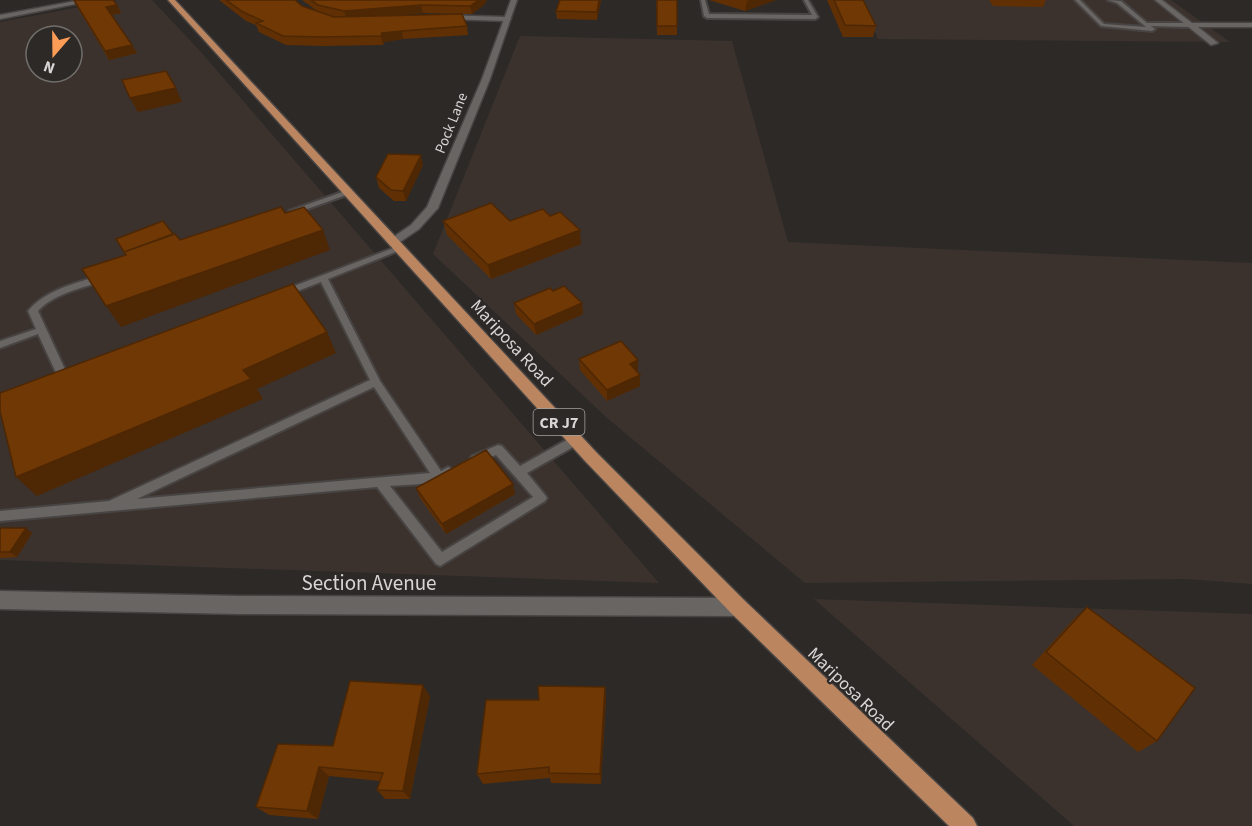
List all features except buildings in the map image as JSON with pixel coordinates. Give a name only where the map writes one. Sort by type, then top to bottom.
[{"type":"main road","name":"Mariposa Road","points":[[171,0],[576,440],[738,607],[965,826]]},
{"type":"street","points":[[0,17],[92,0]]},
{"type":"street","name":"Pock Lane","points":[[396,246],[432,208],[486,79],[514,0]]},
{"type":"street","points":[[1158,0],[1188,25],[1214,42]]},
{"type":"street","points":[[432,17],[507,19]]},
{"type":"street","points":[[1188,25],[1252,25]]},
{"type":"street","name":"Section Avenue","points":[[0,600],[239,605],[738,607]]},
{"type":"lane","points":[[703,0],[706,16],[815,17],[806,0]]},
{"type":"lane","points":[[1077,0],[1103,25],[1152,29],[1119,2],[1110,0]]},
{"type":"lane","points":[[1144,24],[1188,25]]},
{"type":"lane","points":[[285,214],[348,193]]},
{"type":"lane","points":[[269,298],[323,278],[396,246]]},
{"type":"lane","points":[[63,376],[33,311],[56,296],[112,275]]},
{"type":"lane","points":[[323,278],[376,382],[439,477]]},
{"type":"lane","points":[[0,345],[41,330]]},
{"type":"lane","points":[[52,380],[74,372]]},
{"type":"lane","points":[[110,506],[376,382]]},
{"type":"lane","points":[[519,472],[576,440]]},
{"type":"lane","points":[[0,516],[380,482],[439,477],[498,449],[541,498],[440,560],[380,482]]},
{"type":"shaded area","points":[[117,0],[152,0],[201,52],[659,583],[0,560],[0,22]]},
{"type":"shaded area","points":[[861,0],[1171,0],[1230,42],[878,39]]},
{"type":"shaded area","points":[[520,36],[732,41],[788,242],[1252,263],[1252,584],[1186,579],[805,583],[607,418],[433,254]]},
{"type":"shaded area","points":[[814,599],[1252,614],[1252,826],[1074,826]]}]
